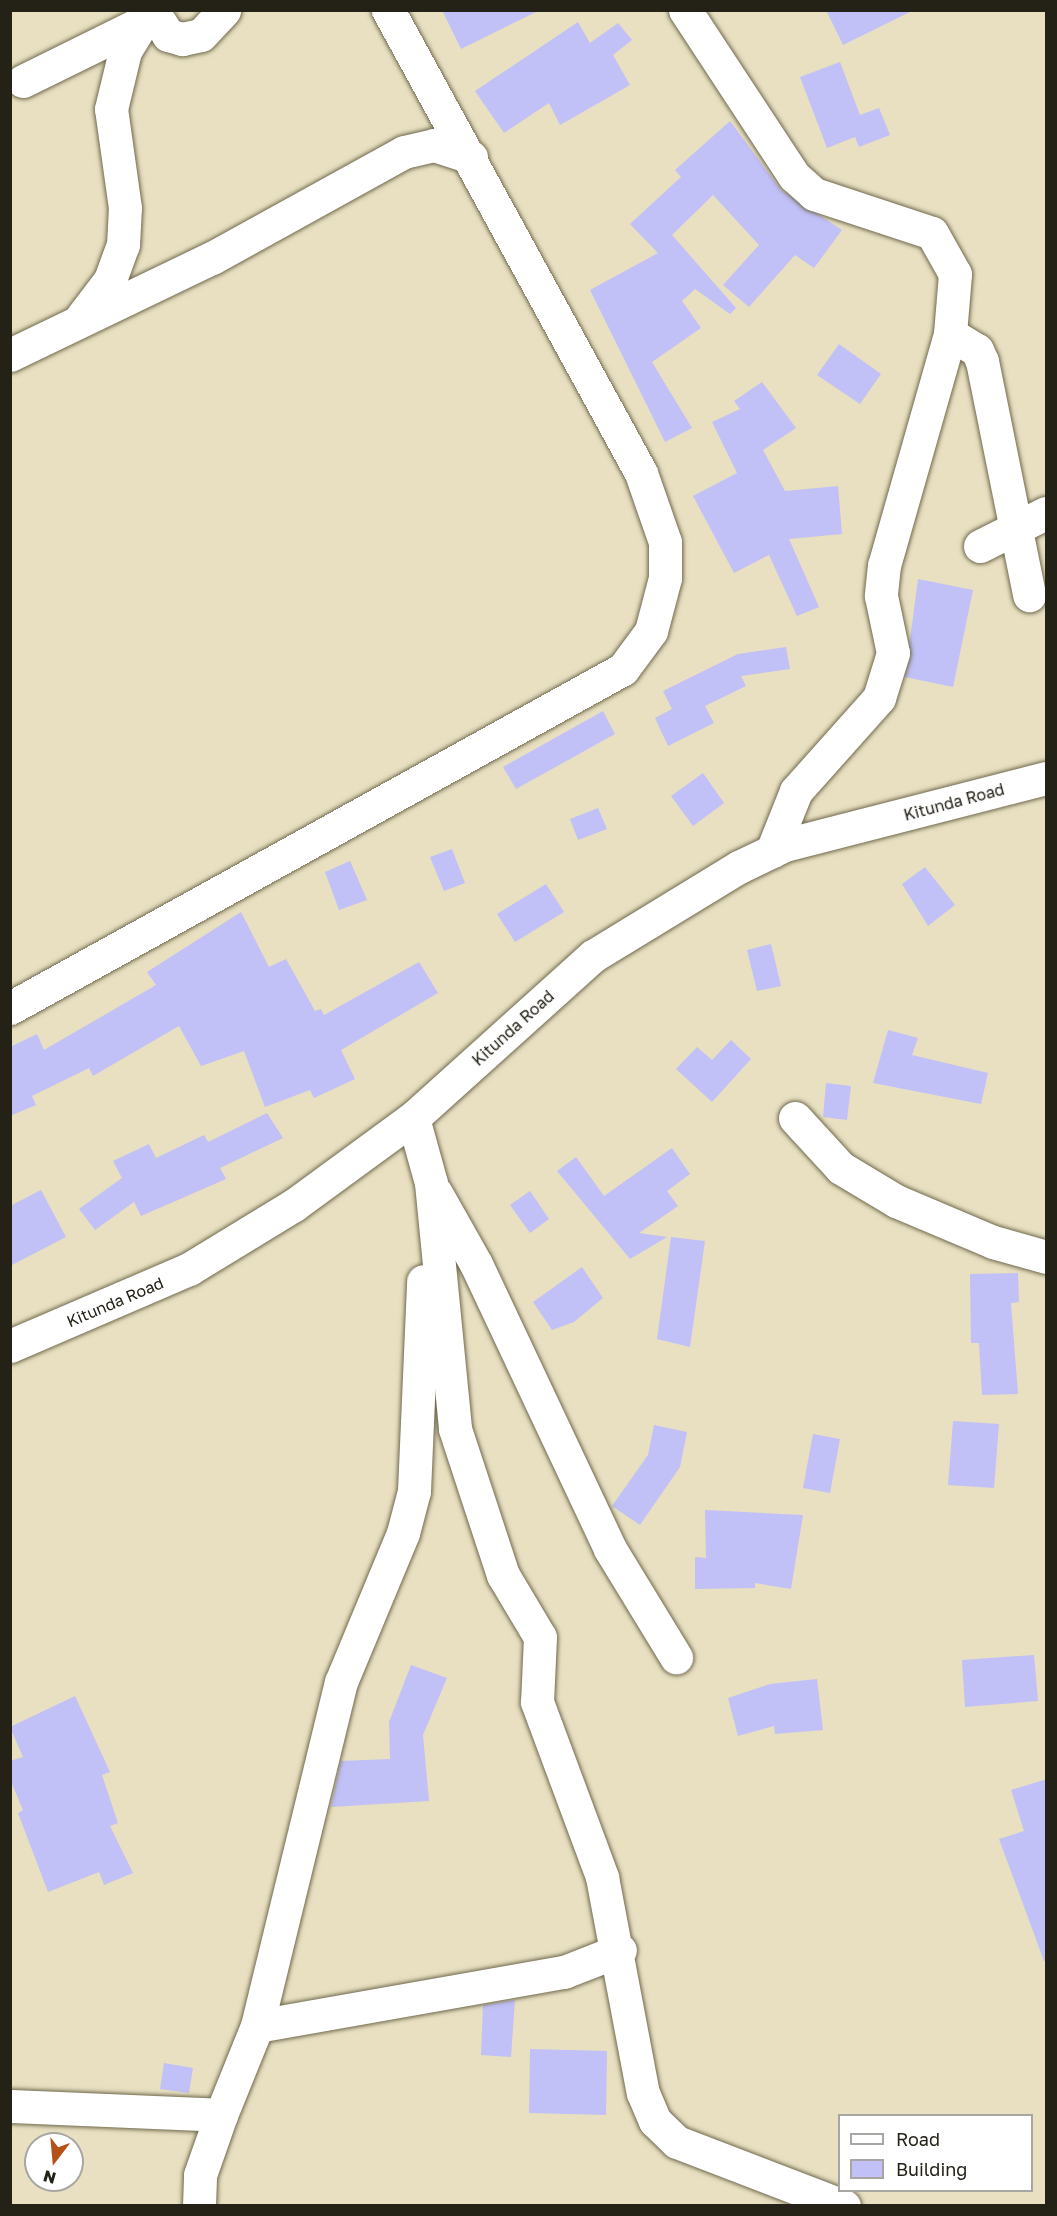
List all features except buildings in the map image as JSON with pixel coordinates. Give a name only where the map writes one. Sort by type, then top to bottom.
[{"type":"street","points":[[146,15],[168,35],[182,39],[201,35],[224,10]]},
{"type":"street","points":[[10,1008],[623,669],[651,631],[665,578],[665,542],[641,473],[471,157],[388,10]]},
{"type":"street","points":[[685,10],[794,176],[814,194],[932,233],[955,274],[950,334],[891,532],[881,596],[893,653],[879,698],[796,791],[772,851]]},
{"type":"street","points":[[23,81],[146,15]]},
{"type":"street","points":[[74,325],[99,299],[123,245],[125,208],[111,109],[116,74],[146,15]]},
{"type":"street","points":[[10,355],[212,258],[404,152],[434,145],[471,157]]},
{"type":"street","points":[[950,334],[976,350],[982,361],[1013,530],[1029,595]]},
{"type":"street","points":[[980,546],[1047,513]]},
{"type":"street","name":"Kitunda Road","points":[[10,1346],[189,1269],[294,1205],[413,1118],[594,956],[772,851],[1047,778]]},
{"type":"street","points":[[413,1118],[430,1184],[455,1429],[503,1575],[540,1637],[537,1702],[602,1877],[620,1950],[634,2056],[655,2121],[677,2142],[707,2156],[844,2205]]},
{"type":"street","points":[[795,1118],[841,1168],[896,1201],[993,1242],[1047,1257]]},
{"type":"street","points":[[430,1184],[476,1264],[610,1549],[676,1657]]},
{"type":"street","points":[[199,2205],[200,2175],[257,2026],[341,1682],[403,1533],[414,1491],[430,1184]]},
{"type":"street","points":[[257,2026],[564,1972],[620,1950]]},
{"type":"street","points":[[10,2106],[222,2115]]}]
